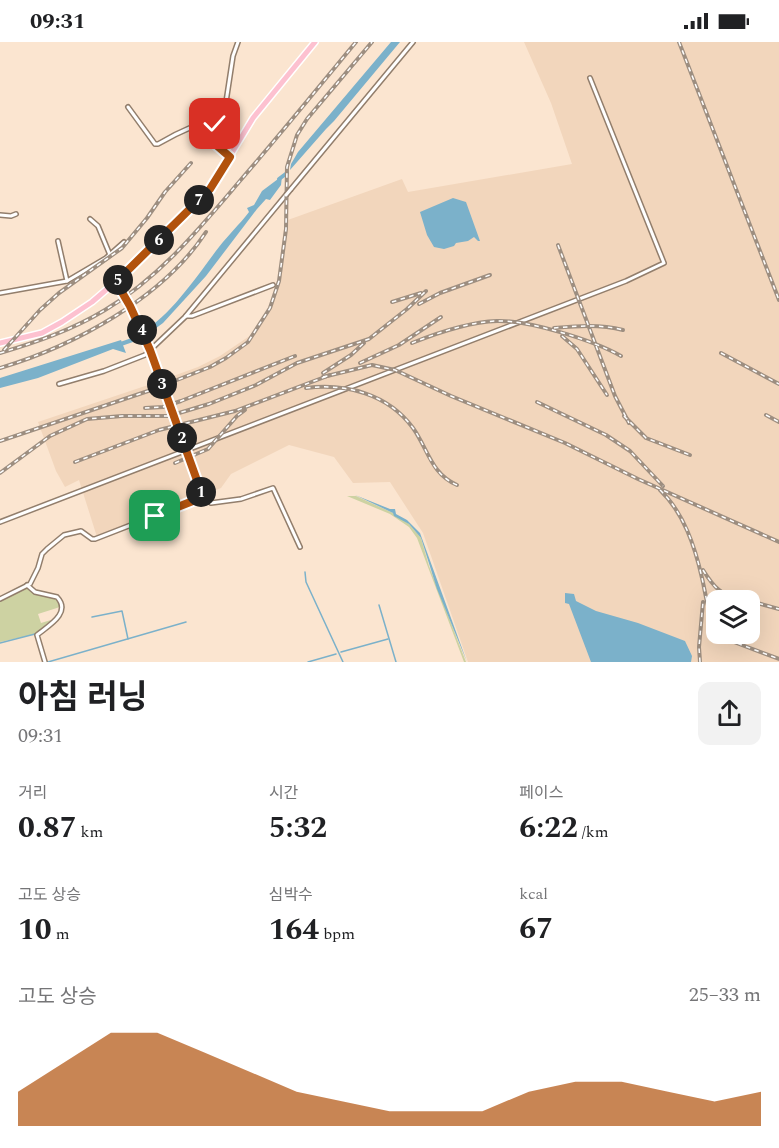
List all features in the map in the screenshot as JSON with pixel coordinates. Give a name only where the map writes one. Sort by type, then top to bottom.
[{"type":"main road","points":[[0,343],[42,333],[62,322],[116,282],[210,189],[253,118],[314,42]]},
{"type":"street","points":[[207,137],[226,102],[233,56],[238,42]]},
{"type":"street","points":[[59,384],[104,371],[146,355],[186,315],[413,42]]},
{"type":"street","points":[[0,522],[626,281],[664,263],[590,78]]},
{"type":"street","points":[[128,107],[155,144],[194,126],[230,157]]},
{"type":"street","points":[[0,215],[16,214]]},
{"type":"street","points":[[90,219],[98,226],[110,255]]},
{"type":"street","points":[[58,241],[67,281]]},
{"type":"street","points":[[0,293],[67,281],[110,255],[124,242]]},
{"type":"street","points":[[116,282],[150,350],[203,497],[211,503],[241,499],[273,488],[300,547]]},
{"type":"street","points":[[186,315],[192,316],[273,285]]},
{"type":"street","points":[[0,599],[30,584],[42,554],[64,535],[81,531],[95,539],[203,497]]},
{"type":"street","points":[[27,585],[34,592],[57,597],[62,605],[61,614],[57,619],[37,635],[45,662]]},
{"type":"shaded area","points":[[524,42],[779,42],[779,662],[468,662],[423,533],[390,482],[353,483],[334,457],[289,445],[231,474],[221,488],[97,537],[79,480],[65,487],[56,471],[38,422],[198,367],[220,356],[251,335],[275,294],[285,221],[402,179],[408,192],[572,164],[551,103]]},
{"type":"green space","points":[[347,496],[356,496],[393,513],[409,524],[421,538],[429,566],[466,662],[464,662],[417,538],[409,527],[390,514]]},
{"type":"green space","points":[[25,587],[56,599],[60,602],[60,607],[38,614],[41,623],[51,620],[36,634],[0,642],[0,600]]},
{"type":"water","points":[[391,42],[400,42],[290,170],[298,152]]},
{"type":"water","points":[[282,176],[281,185],[270,200],[266,199],[257,209],[206,276],[163,323],[144,337],[142,332],[174,305],[249,212],[247,208],[254,205],[262,191]]},
{"type":"water","points":[[453,198],[466,202],[480,241],[474,237],[444,249],[434,247],[427,235],[420,212]]},
{"type":"water","points":[[121,340],[126,353],[113,349],[38,378],[0,388],[0,378]]},
{"type":"water","points":[[355,495],[395,509],[396,514],[407,520],[420,533],[467,662],[437,589],[421,538],[409,524],[394,516],[393,513]]},
{"type":"water","points":[[565,593],[574,594],[576,601],[596,611],[638,623],[685,641],[692,656],[691,662],[591,662],[569,604],[565,603]]},
{"type":"waterway","points":[[279,179],[287,173]]},
{"type":"waterway","points":[[118,345],[144,334]]},
{"type":"waterway","points":[[305,572],[306,582],[343,662]]},
{"type":"waterway","points":[[379,605],[396,662]]},
{"type":"waterway","points":[[92,617],[122,611],[128,639]]},
{"type":"waterway","points":[[48,662],[186,622]]},
{"type":"waterway","points":[[0,643],[35,634]]},
{"type":"waterway","points":[[341,652],[388,639]]},
{"type":"waterway","points":[[308,662],[336,654]]},
{"type":"railway","points":[[0,353],[80,324],[125,297],[161,268],[209,217],[356,42]]},
{"type":"railway","points":[[0,441],[154,389],[210,367],[248,342],[270,308],[279,281],[286,229],[287,167],[297,135],[307,119],[372,42]]},
{"type":"railway","points":[[679,42],[779,300]]},
{"type":"railway","points":[[4,350],[40,310],[59,293],[122,248],[165,192],[191,163]]},
{"type":"railway","points":[[0,368],[57,347],[115,317],[166,278],[188,256],[206,232]]},
{"type":"railway","points":[[558,245],[615,396],[629,423]]},
{"type":"railway","points":[[419,304],[440,293],[490,275]]},
{"type":"railway","points":[[0,473],[50,436],[87,419],[169,416],[209,404],[256,385],[297,363],[369,339],[426,291]]},
{"type":"railway","points":[[392,302],[421,293]]},
{"type":"railway","points":[[360,363],[399,345],[441,317]]},
{"type":"railway","points":[[412,343],[464,326],[497,321],[526,324],[560,332],[621,356]]},
{"type":"railway","points":[[554,328],[597,326],[623,330]]},
{"type":"railway","points":[[562,336],[577,349],[607,395]]},
{"type":"railway","points":[[323,373],[351,355],[364,343]]},
{"type":"railway","points":[[721,353],[779,384]]},
{"type":"railway","points":[[145,408],[163,407],[181,401],[295,356]]},
{"type":"railway","points":[[323,377],[372,365],[395,370],[565,443],[638,479],[779,542]]},
{"type":"railway","points":[[75,462],[159,430],[235,411],[330,375]]},
{"type":"railway","points":[[306,388],[351,389],[379,399],[403,416],[413,428],[436,468],[457,485]]},
{"type":"railway","points":[[537,402],[606,435],[630,451],[663,486]]},
{"type":"railway","points":[[175,463],[208,449],[245,410]]},
{"type":"railway","points":[[766,415],[779,422]]},
{"type":"railway","points":[[624,416],[646,438],[690,455]]},
{"type":"railway","points":[[660,490],[676,509],[687,531],[706,596]]},
{"type":"railway","points":[[703,570],[719,590]]},
{"type":"railway","points":[[700,662],[703,602]]},
{"type":"railway","points":[[760,604],[779,609]]},
{"type":"railway","points":[[739,644],[779,659]]},
{"type":"route","points":[[155,516],[203,497],[150,350],[116,282],[214,184],[230,157],[207,137],[215,124]]}]
